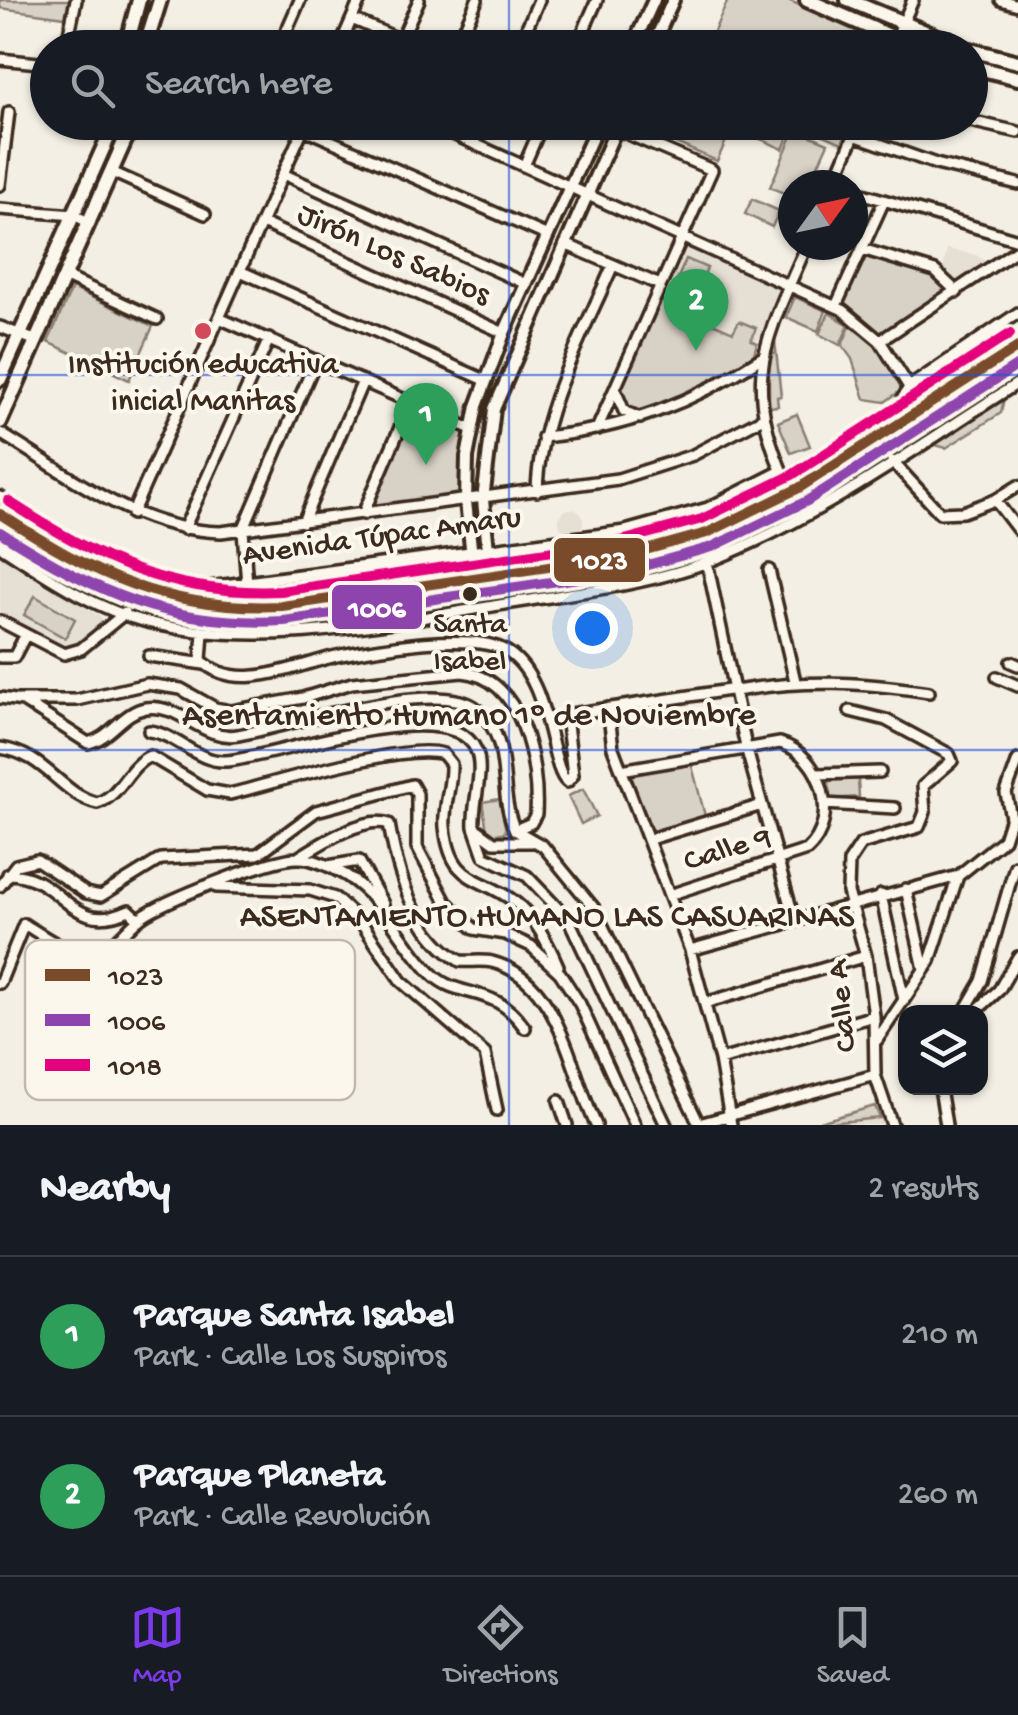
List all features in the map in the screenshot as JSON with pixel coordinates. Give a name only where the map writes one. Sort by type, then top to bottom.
[{"type":"highway","name":"Avenida Túpac Amaru","points":[[493,590],[657,549],[734,522],[791,493],[912,414],[949,408],[987,364],[1018,347]]},
{"type":"highway","name":"Avenida Túpac Amaru","points":[[0,514],[96,574],[136,591],[193,604],[268,607],[475,584],[493,590],[676,559],[786,519],[888,457],[949,408],[1018,365]]},
{"type":"highway","name":"Avenida Túpac Amaru","points":[[0,532],[127,610],[250,629],[438,605],[475,584]]},
{"type":"highway","points":[[676,559],[702,564]]},
{"type":"main road","points":[[131,30],[139,0]]},
{"type":"main road","points":[[151,30],[160,0]]},
{"type":"main road","points":[[807,0],[868,30]]},
{"type":"main road","points":[[848,0],[918,30]]},
{"type":"main road","points":[[988,54],[1018,62]]},
{"type":"main road","points":[[988,70],[1018,78]]},
{"type":"main road","points":[[0,379],[106,140]]},
{"type":"main road","points":[[0,422],[126,140]]},
{"type":"street","points":[[70,30],[76,0]]},
{"type":"street","points":[[287,30],[300,0]]},
{"type":"street","points":[[347,30],[360,0]]},
{"type":"street","points":[[406,30],[419,0]]},
{"type":"street","points":[[464,30],[477,0]]},
{"type":"street","points":[[526,30],[539,0]]},
{"type":"street","points":[[584,30],[597,0]]},
{"type":"street","points":[[640,30],[654,0]]},
{"type":"street","points":[[660,30],[673,0]]},
{"type":"street","points":[[899,30],[913,0]]},
{"type":"street","points":[[1002,0],[1018,4]]},
{"type":"street","points":[[352,19],[378,30]]},
{"type":"street","points":[[0,59],[30,62]]},
{"type":"street","points":[[0,185],[10,112]]},
{"type":"street","points":[[988,124],[1018,132]]},
{"type":"street","points":[[132,514],[299,140]]},
{"type":"street","points":[[336,140],[548,236]]},
{"type":"street","points":[[465,140],[836,306],[861,322],[880,341],[909,387]]},
{"type":"street","points":[[474,144],[476,140]]},
{"type":"street","points":[[524,166],[535,140]]},
{"type":"street","points":[[479,608],[466,502],[471,429],[504,333],[591,140]]},
{"type":"street","points":[[493,590],[483,500],[484,466],[494,409],[611,140]]},
{"type":"street","points":[[597,430],[712,170],[647,140]]},
{"type":"street","points":[[840,170],[852,140]]},
{"type":"street","points":[[868,140],[936,164],[1018,184]]},
{"type":"street","points":[[114,172],[205,214]]},
{"type":"street","points":[[284,174],[526,284]]},
{"type":"street","points":[[868,198],[1018,240]]},
{"type":"street","points":[[868,236],[883,204]]},
{"type":"street","points":[[0,209],[74,216],[90,223]]},
{"type":"street","name":"Jirón Los Sabios","points":[[262,223],[504,333]]},
{"type":"street","points":[[880,341],[1018,250],[1004,237]]},
{"type":"street","points":[[565,244],[660,286]]},
{"type":"street","points":[[868,251],[936,270],[957,292]]},
{"type":"street","points":[[791,493],[764,418],[761,358],[800,260]]},
{"type":"street","points":[[836,306],[857,260]]},
{"type":"street","points":[[537,492],[543,436],[614,265]]},
{"type":"street","points":[[240,270],[485,380]]},
{"type":"street","points":[[66,277],[158,319]]},
{"type":"street","points":[[912,414],[903,398],[909,387],[1018,314]]},
{"type":"street","points":[[219,318],[471,429]]},
{"type":"street","points":[[0,327],[37,341]]},
{"type":"street","points":[[184,529],[269,340]]},
{"type":"street","points":[[543,436],[597,430],[640,418],[696,396],[761,358]]},
{"type":"street","points":[[246,584],[242,530],[316,360]]},
{"type":"street","points":[[302,522],[363,381]]},
{"type":"street","name":"Avenida Túpac Amaru","points":[[949,408],[1018,383]]},
{"type":"street","points":[[615,390],[624,412],[640,418]]},
{"type":"street","points":[[364,514],[411,402]]},
{"type":"street","points":[[0,433],[132,514],[184,529],[242,530],[537,492],[656,468],[729,438],[764,418]]},
{"type":"street","points":[[888,457],[940,513],[964,512],[1018,486]]},
{"type":"street","name":"Avenida Túpac Amaru","points":[[0,497],[78,546],[142,575],[188,586],[246,584],[651,526],[708,508],[781,472]]},
{"type":"street","points":[[314,493],[317,520]]},
{"type":"street","points":[[995,500],[1018,530]]},
{"type":"street","name":"Avenida Túpac Amaru","points":[[0,546],[80,596],[203,633],[250,629],[269,634],[438,605],[479,608],[493,590],[630,583],[702,564],[786,519]]},
{"type":"street","points":[[702,564],[736,690],[746,747],[794,920]]},
{"type":"street","points":[[770,570],[795,680]]},
{"type":"street","points":[[0,622],[54,651],[73,653],[127,610]]},
{"type":"street","points":[[203,633],[200,655],[204,664]]},
{"type":"street","points":[[0,657],[14,658],[24,636]]},
{"type":"street","points":[[149,656],[204,664],[222,673],[250,675],[291,670],[339,655],[469,641],[498,647],[518,660],[528,675],[552,730],[561,776],[567,782],[572,775],[567,724],[571,714],[795,680],[854,680],[929,692]]},
{"type":"street","points":[[0,698],[76,700],[148,684],[181,689],[215,708],[231,711],[304,698],[352,683],[462,672],[480,674],[507,699],[527,742],[536,814],[531,823],[515,830]]},
{"type":"street","points":[[997,677],[1018,686]]},
{"type":"street","points":[[20,700],[88,743],[137,710],[154,708],[171,710],[213,734],[244,734],[340,708],[464,700],[487,718],[499,739],[515,830],[535,842],[594,908],[700,1124],[731,1120],[875,1075]]},
{"type":"street","points":[[608,708],[610,738],[690,950],[720,1060],[731,1120]]},
{"type":"street","name":"Calle A","points":[[850,710],[886,720],[949,754],[952,761],[924,786],[924,812],[919,828],[856,848],[846,874],[866,956],[876,1042],[875,1075],[892,1125]]},
{"type":"street","points":[[148,731],[224,762],[338,734],[432,726],[456,730],[472,742],[479,760],[474,827],[484,856],[527,876],[569,920],[666,1125]]},
{"type":"street","points":[[621,770],[746,747],[790,746],[806,758],[817,774],[824,804],[895,808]]},
{"type":"street","points":[[0,748],[34,757],[84,798],[97,803],[110,798],[140,761],[150,756],[207,790],[230,794],[378,759],[444,754],[451,764],[444,824],[454,857],[475,884],[520,906],[548,944],[560,974],[580,1004],[634,1125]]},
{"type":"street","points":[[690,950],[958,876],[1004,839],[1011,817],[1006,793],[1018,760]]},
{"type":"street","points":[[817,774],[880,772]]},
{"type":"street","points":[[0,886],[22,862],[36,860],[86,893],[102,896],[161,859],[243,857],[274,844],[316,811],[412,785],[417,794],[420,859],[446,902],[474,929],[505,934],[531,946],[560,974]]},
{"type":"street","name":"Calle 9","points":[[670,895],[778,862],[814,844],[822,828],[824,804]]},
{"type":"street","points":[[650,838],[762,805]]},
{"type":"street","points":[[115,940],[139,919],[174,900],[278,861],[299,857],[354,829],[380,822],[389,824],[399,874],[433,934],[453,957],[496,964],[534,990],[558,1026],[596,1125]]},
{"type":"street","points":[[474,827],[494,842],[535,842]]},
{"type":"street","points":[[274,844],[278,861]]},
{"type":"street","points":[[299,857],[328,866],[362,887],[387,911]]},
{"type":"street","points":[[328,866],[352,860],[366,866],[411,950],[443,984],[486,994],[525,1028]]},
{"type":"street","points":[[968,1005],[982,981],[1016,866]]},
{"type":"street","points":[[8,874],[26,874],[90,917],[107,920],[128,910],[139,919]]},
{"type":"street","points":[[876,1042],[924,970],[958,876]]},
{"type":"street","points":[[213,887],[310,890],[334,898],[361,922],[401,981],[486,1054],[497,1110]]},
{"type":"street","points":[[906,889],[924,970]]},
{"type":"street","points":[[881,896],[904,1000]]},
{"type":"street","points":[[0,983],[24,924],[55,940]]},
{"type":"street","points":[[705,1003],[866,956]]},
{"type":"street","points":[[983,1005],[999,990],[1018,958]]},
{"type":"street","points":[[720,1060],[874,1016]]},
{"type":"street","points":[[941,1095],[946,1125]]},
{"type":"street","points":[[560,1101],[567,1125]]},
{"type":"shaded area","points":[[0,0],[69,0],[65,17],[0,8]]},
{"type":"shaded area","points":[[728,0],[788,0],[855,30],[715,30]]},
{"type":"shaded area","points":[[669,140],[726,140],[717,161]]},
{"type":"shaded area","points":[[762,140],[787,140],[783,149]]},
{"type":"shaded area","points":[[790,140],[828,143],[816,170],[778,170],[778,190],[770,187]]},
{"type":"shaded area","points":[[752,199],[778,211],[772,227],[745,214]]},
{"type":"shaded area","points":[[685,247],[780,289],[757,343],[661,301]]},
{"type":"shaded area","points":[[947,249],[976,255],[987,263],[958,281],[943,268]]},
{"type":"shaded area","points":[[868,255],[934,275],[952,290],[882,336],[842,303],[861,260],[868,260]]},
{"type":"shaded area","points":[[686,259],[707,268],[695,296],[674,287]]},
{"type":"shaded area","points":[[72,288],[153,326],[129,380],[48,342]]},
{"type":"shaded area","points":[[795,297],[826,311],[818,331],[786,317]]},
{"type":"shaded area","points":[[659,300],[733,332],[739,321],[756,328],[751,340],[757,343],[753,358],[694,392],[636,413],[623,404],[620,390]]},
{"type":"shaded area","points":[[829,313],[849,325],[840,345],[819,334]]},
{"type":"shaded area","points":[[852,322],[877,346],[904,388],[885,402],[865,399],[852,359],[842,345]]},
{"type":"shaded area","points":[[775,341],[781,396],[777,397],[778,406],[769,407],[769,371]]},
{"type":"shaded area","points":[[1004,398],[1001,413],[946,448],[932,444]]},
{"type":"shaded area","points":[[413,410],[466,432],[461,497],[370,508]]},
{"type":"shaded area","points":[[797,414],[810,446],[791,453],[778,422]]},
{"type":"shaded area","points":[[566,509],[576,509],[583,521],[576,533],[566,533],[559,526],[559,516]]},
{"type":"shaded area","points":[[0,554],[108,622],[79,644],[62,648],[0,615]]},
{"type":"shaded area","points":[[35,596],[75,619],[65,638],[24,615]]},
{"type":"shaded area","points":[[691,762],[705,816],[652,831],[630,774]]},
{"type":"shaded area","points":[[858,779],[859,797],[830,799],[828,781]]},
{"type":"shaded area","points":[[583,789],[597,816],[581,824],[568,796]]},
{"type":"shaded area","points":[[500,799],[506,832],[488,836],[482,802]]},
{"type":"shaded area","points":[[877,1103],[888,1125],[804,1125]]},
{"type":"shaded area","points":[[875,1106],[880,1118],[809,1125]]},
{"type":"transit line","name":"1018","points":[[8,501],[73,541],[137,570],[204,587],[241,591],[281,591],[621,541],[702,519],[792,475],[1010,334]]},
{"type":"transit line","name":"1023","points":[[0,514],[68,555],[133,585],[167,595],[241,606],[282,606],[624,556],[707,533],[799,488],[1018,347]]},
{"type":"transit line","name":"1006","points":[[0,532],[68,572],[134,601],[205,618],[243,621],[284,621],[626,571],[712,547],[807,501],[1018,365]]},
{"type":"place","name":"Institución educativa inicial Manitas","points":[[203,331]]},
{"type":"place","name":"Parque Planeta","points":[[696,351]]},
{"type":"place","name":"Parque Santa Isabel","points":[[426,465]]},
{"type":"place","name":"Santa Isabel","points":[[470,594]]},
{"type":"district","name":"Asentamiento Humano 1º de Noviembre","points":[[469,717]]},
{"type":"district","name":"ASENTAMIENTO HUMANO LAS CASUARINAS","points":[[547,918]]}]
